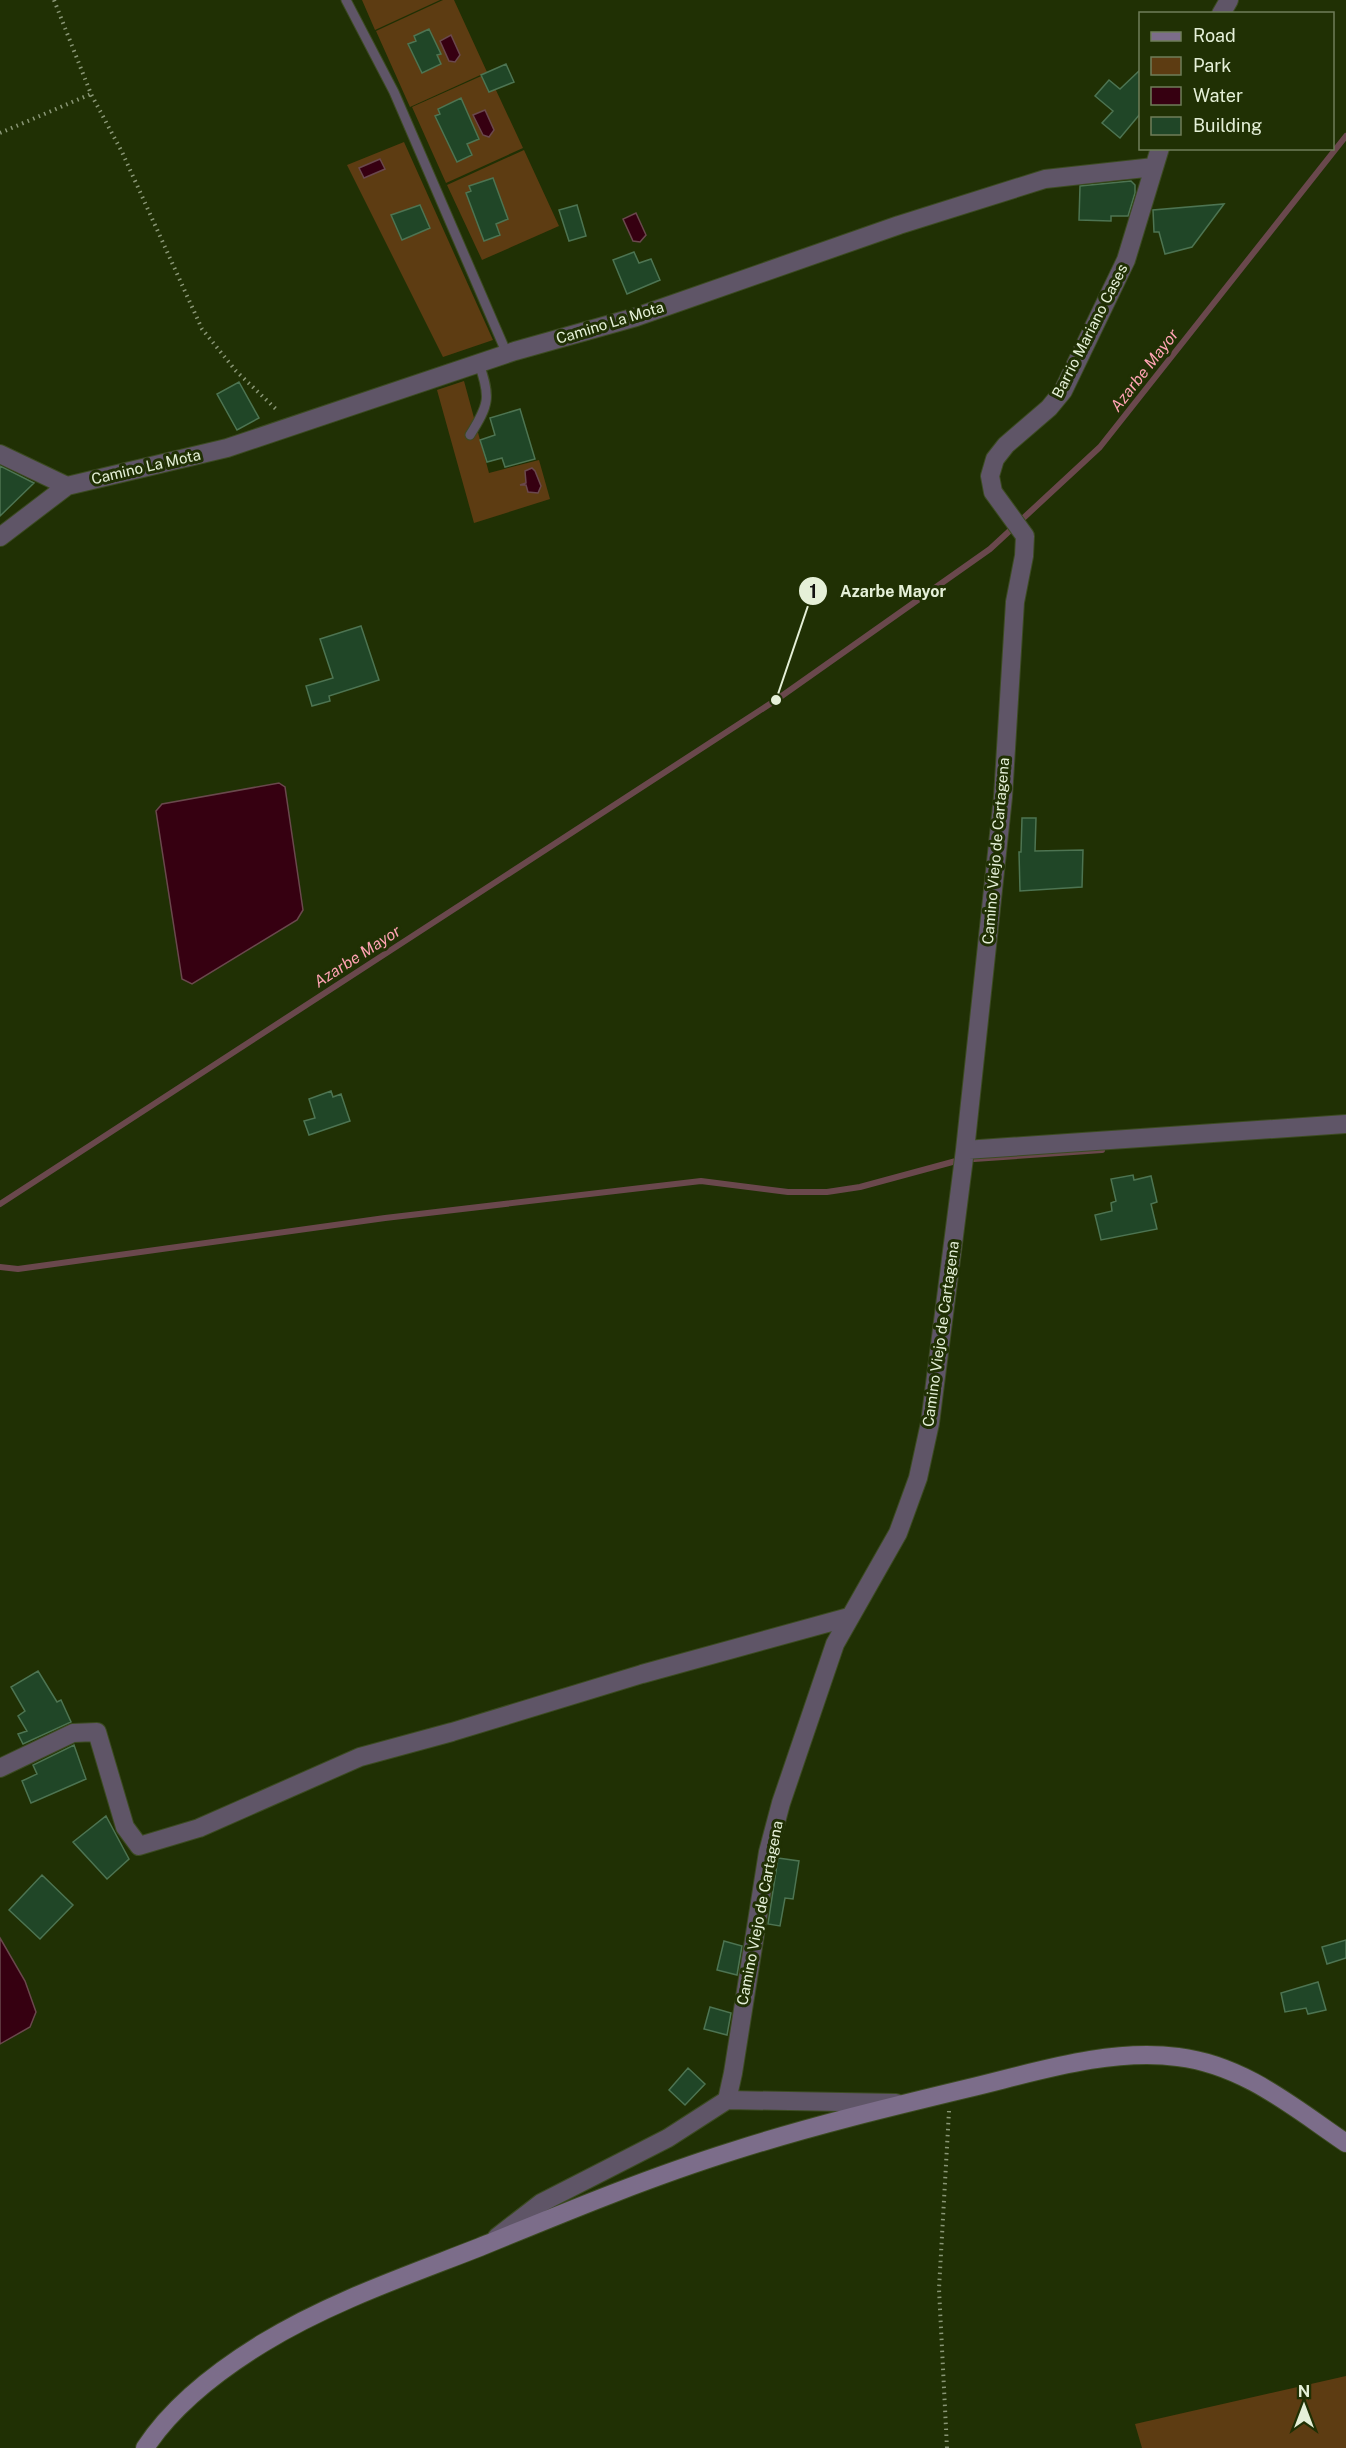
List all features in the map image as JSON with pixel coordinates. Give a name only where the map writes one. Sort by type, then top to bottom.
[{"type":"main road","points":[[145,2448],[178,2410],[211,2379],[262,2344],[314,2314],[491,2242],[730,2152],[903,2103],[1100,2060],[1141,2056],[1178,2057],[1218,2066],[1249,2078],[1346,2143]]},
{"type":"street","name":"Barrio Mariano Cases","points":[[1025,536],[993,492],[990,476],[995,459],[1006,445],[1049,408],[1063,391],[1126,261],[1159,150]]},
{"type":"street","name":"Camino La Mota","points":[[67,486],[227,448],[507,354],[636,317],[899,225],[1045,179],[1154,167]]},
{"type":"street","points":[[0,454],[67,486],[0,537]]},
{"type":"street","name":"Camino Viejo de Cartagena","points":[[727,2100],[768,1852],[825,1668],[849,1617],[898,1533],[918,1478],[939,1365],[965,1150],[1003,797],[1011,637],[1025,536]]},
{"type":"street","points":[[965,1150],[1346,1124]]},
{"type":"street","points":[[0,1767],[73,1733],[98,1732],[118,1794],[125,1827],[139,1846],[198,1828],[360,1756],[452,1732],[642,1674],[849,1617]]},
{"type":"street","points":[[491,2242],[541,2203],[668,2138],[727,2100],[903,2103]]},
{"type":"lane","points":[[346,0],[394,92],[507,354]]},
{"type":"lane","points":[[470,435],[483,415],[489,398],[479,364]]},
{"type":"path","points":[[54,0],[92,94],[122,152],[202,329],[236,371],[293,426]]},
{"type":"path","points":[[0,133],[92,94]]},
{"type":"path","points":[[946,2448],[939,2289],[950,2092]]},
{"type":"green space","points":[[362,0],[440,0],[375,30]]},
{"type":"green space","points":[[443,0],[454,0],[487,72],[410,107],[376,31]]},
{"type":"green space","points":[[488,73],[523,148],[446,183],[412,107]]},
{"type":"green space","points":[[404,142],[493,340],[443,357],[347,165]]},
{"type":"green space","points":[[524,150],[559,226],[482,260],[447,185]]},
{"type":"green space","points":[[464,381],[489,473],[539,460],[550,499],[474,523],[437,390]]},
{"type":"green space","points":[[1346,2376],[1346,2448],[1142,2448],[1135,2424]]},
{"type":"water","points":[[451,35],[460,55],[455,62],[449,61],[440,41]]},
{"type":"water","points":[[485,110],[494,130],[489,137],[483,135],[473,115]]},
{"type":"water","points":[[380,159],[385,169],[364,178],[359,168]]},
{"type":"water","points":[[636,213],[646,235],[640,242],[633,241],[623,219]]},
{"type":"water","points":[[532,468],[541,486],[538,493],[528,492],[526,485],[520,485],[526,483],[525,471]]},
{"type":"water","points":[[279,783],[285,787],[303,910],[297,920],[192,984],[182,979],[156,811],[162,804]]},
{"type":"water","points":[[0,1938],[25,1981],[36,2012],[30,2027],[0,2044]]},
{"type":"building","points":[[429,29],[441,54],[437,55],[441,64],[422,73],[408,44],[416,41],[414,36]]},
{"type":"building","points":[[506,64],[514,82],[489,92],[481,75]]},
{"type":"building","points":[[1139,71],[1139,115],[1120,138],[1102,123],[1113,111],[1095,96],[1109,80],[1120,89]]},
{"type":"building","points":[[461,98],[479,139],[467,144],[472,155],[457,162],[435,116],[440,114],[438,109]]},
{"type":"building","points":[[493,178],[508,219],[496,224],[500,235],[484,241],[466,193],[471,191],[469,186]]},
{"type":"building","points":[[1131,181],[1135,185],[1135,193],[1128,216],[1111,216],[1111,221],[1079,220],[1080,186]]},
{"type":"building","points":[[1224,204],[1192,247],[1165,254],[1159,232],[1154,232],[1153,210]]},
{"type":"building","points":[[420,205],[430,228],[402,240],[391,215]]},
{"type":"building","points":[[577,205],[586,236],[569,241],[559,210]]},
{"type":"building","points":[[634,252],[639,263],[651,259],[660,280],[627,294],[613,260]]},
{"type":"building","points":[[239,382],[259,418],[237,430],[217,394]]},
{"type":"building","points":[[520,409],[535,459],[505,467],[502,458],[487,462],[480,440],[495,435],[490,418]]},
{"type":"building","points":[[0,466],[34,483],[0,516]]},
{"type":"building","points":[[361,626],[379,680],[329,696],[330,701],[312,706],[306,686],[333,678],[320,639]]},
{"type":"building","points":[[1022,818],[1036,818],[1035,851],[1083,850],[1082,887],[1020,891],[1019,852],[1021,852]]},
{"type":"building","points":[[331,1091],[333,1097],[341,1094],[350,1121],[309,1135],[304,1121],[315,1118],[309,1099]]},
{"type":"building","points":[[1133,1175],[1134,1180],[1151,1176],[1157,1202],[1151,1204],[1157,1229],[1101,1240],[1095,1215],[1112,1211],[1111,1203],[1116,1201],[1111,1179]]},
{"type":"building","points":[[38,1671],[57,1702],[61,1700],[71,1722],[23,1744],[18,1734],[27,1731],[18,1716],[25,1711],[11,1687]]},
{"type":"building","points":[[74,1745],[86,1779],[31,1803],[22,1781],[37,1774],[33,1765]]},
{"type":"building","points":[[106,1816],[129,1859],[107,1879],[73,1842]]},
{"type":"building","points":[[778,1858],[799,1861],[793,1899],[785,1898],[780,1926],[768,1924]]},
{"type":"building","points":[[42,1875],[73,1905],[40,1939],[9,1910]]},
{"type":"building","points":[[1346,1940],[1346,1958],[1327,1964],[1322,1947]]},
{"type":"building","points":[[724,1941],[742,1946],[737,1975],[717,1970]]},
{"type":"building","points":[[1318,1982],[1326,2010],[1308,2014],[1306,2008],[1285,2012],[1281,1993]]},
{"type":"building","points":[[710,2007],[731,2013],[727,2035],[704,2029]]},
{"type":"building","points":[[688,2068],[705,2084],[685,2105],[669,2090]]},
{"type":"waterway","name":"Azarbe Mayor","points":[[0,1204],[776,700],[990,549],[1100,447],[1346,136]]},
{"type":"waterway","points":[[974,1159],[1102,1150]]},
{"type":"waterway","points":[[0,1267],[18,1269],[385,1218],[701,1181],[788,1192],[827,1192],[860,1187],[956,1161]]},
{"type":"place","name":"Azarbe Mayor","points":[[776,700]]}]
